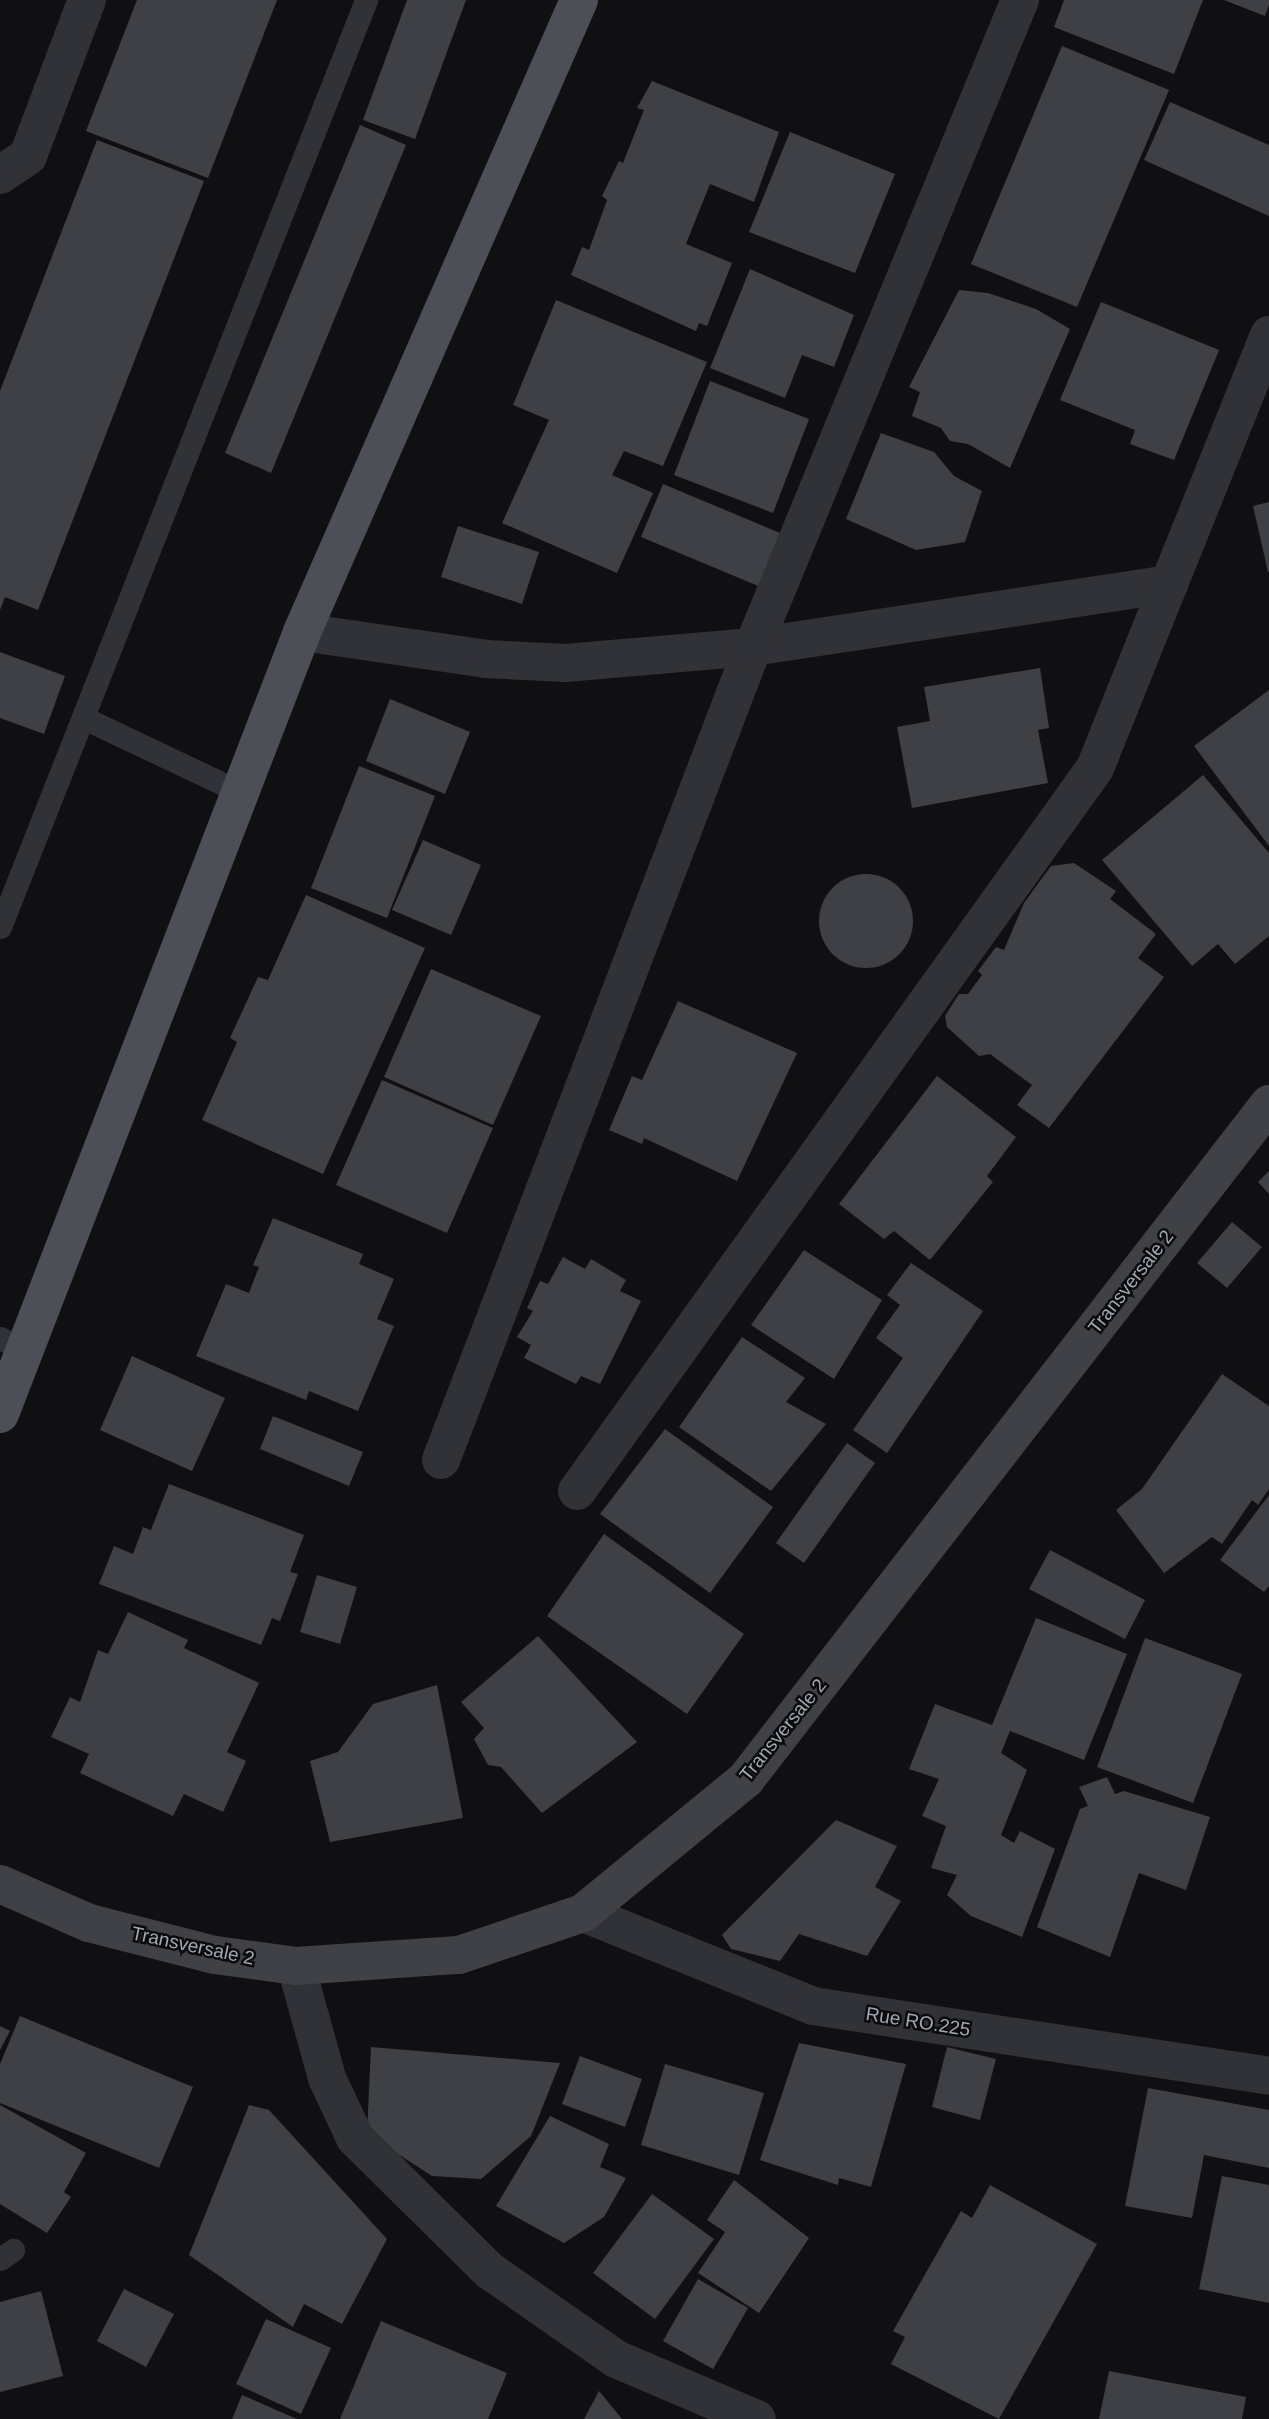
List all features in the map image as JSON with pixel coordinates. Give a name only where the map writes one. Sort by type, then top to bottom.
[{"type":"main road","points":[[0,1414],[13,1345],[302,632],[579,0]]},
{"type":"main road","name":"Transversale 2","points":[[0,1884],[89,1923],[215,1955],[296,1966],[459,1955],[583,1913],[746,1779],[1269,1104]]},
{"type":"street","points":[[0,175],[29,156],[87,0]]},
{"type":"street","points":[[441,1461],[753,647],[1020,0]]},
{"type":"street","points":[[577,1492],[1094,768],[1269,335]]},
{"type":"street","points":[[302,632],[486,660],[565,663],[753,647],[1169,584]]},
{"type":"street","name":"Rue RO.225","points":[[583,1913],[813,2006],[1269,2076]]},
{"type":"street","points":[[296,1966],[327,2078],[355,2138],[490,2271],[616,2359],[757,2419]]},
{"type":"lane","points":[[0,927],[85,718],[366,0]]},
{"type":"lane","points":[[85,718],[238,791]]},
{"type":"building","points":[[137,0],[277,0],[208,178],[86,131]]},
{"type":"building","points":[[407,0],[466,0],[415,139],[363,120]]},
{"type":"building","points":[[1064,0],[1203,0],[1174,74],[1054,27]]},
{"type":"building","points":[[1224,0],[1269,0],[1269,5],[1265,16]]},
{"type":"building","points":[[1062,46],[1169,90],[1077,307],[971,264]]},
{"type":"building","points":[[652,81],[779,132],[754,202],[710,184],[686,244],[732,263],[707,326],[699,323],[696,331],[571,275],[582,247],[589,250],[607,200],[602,196],[619,161],[623,163],[644,110],[637,108]]},
{"type":"building","points":[[1170,102],[1269,145],[1269,216],[1144,160]]},
{"type":"building","points":[[360,125],[406,145],[271,473],[225,453]]},
{"type":"building","points":[[790,132],[895,174],[855,273],[749,232]]},
{"type":"building","points":[[97,140],[204,181],[38,610],[5,597],[0,610],[0,391]]},
{"type":"building","points":[[750,269],[854,315],[834,367],[802,355],[785,398],[710,368]]},
{"type":"building","points":[[959,290],[988,293],[1036,309],[1070,329],[1010,468],[968,444],[950,441],[941,428],[912,416],[920,392],[909,387]]},
{"type":"building","points":[[556,300],[707,362],[663,466],[624,451],[612,475],[653,493],[617,573],[502,523],[549,420],[513,405]]},
{"type":"building","points":[[1101,302],[1219,350],[1174,460],[1130,444],[1135,430],[1060,400]]},
{"type":"building","points":[[710,381],[809,419],[773,513],[674,475]]},
{"type":"building","points":[[881,433],[934,452],[954,476],[982,491],[965,542],[916,550],[846,519]]},
{"type":"building","points":[[663,484],[785,535],[763,588],[641,537]]},
{"type":"building","points":[[1269,502],[1269,572],[1268,572],[1253,506]]},
{"type":"building","points":[[458,526],[539,552],[522,604],[441,577]]},
{"type":"building","points":[[0,652],[65,676],[44,734],[0,718]]},
{"type":"building","points":[[1040,668],[1049,728],[1038,730],[1048,783],[912,808],[897,727],[930,721],[924,687]]},
{"type":"building","points":[[1269,690],[1269,846],[1194,746]]},
{"type":"building","points":[[390,699],[470,732],[445,794],[366,761]]},
{"type":"building","points":[[359,766],[435,796],[387,918],[311,888]]},
{"type":"building","points":[[1203,775],[1269,853],[1269,936],[1235,964],[1218,944],[1192,966],[1102,860]]},
{"type":"building","points":[[423,840],[481,865],[451,935],[392,910]]},
{"type":"building","points":[[1074,863],[1116,891],[1110,899],[1156,934],[1138,958],[1164,977],[1049,1128],[1017,1105],[1032,1085],[990,1054],[979,1056],[947,1027],[945,1016],[959,994],[968,994],[982,975],[978,971],[996,947],[1004,950],[1024,903],[1051,866]]},
{"type":"building","points":[[866,874],[884,878],[899,888],[909,903],[913,921],[909,939],[899,954],[884,964],[866,968],[848,964],[833,954],[823,939],[819,921],[823,903],[833,888],[848,878]]},
{"type":"building","points":[[306,895],[425,948],[323,1174],[202,1120],[237,1042],[230,1038],[258,977],[268,980]]},
{"type":"building","points":[[431,969],[541,1016],[493,1125],[384,1077]]},
{"type":"building","points":[[678,1001],[797,1053],[737,1181],[644,1138],[642,1144],[609,1130],[632,1076],[642,1080]]},
{"type":"building","points":[[937,1076],[1016,1137],[987,1176],[993,1182],[930,1260],[894,1231],[884,1239],[839,1204]]},
{"type":"building","points":[[382,1080],[493,1128],[447,1233],[336,1185]]},
{"type":"building","points":[[1269,1171],[1269,1194],[1258,1182]]},
{"type":"building","points":[[273,1218],[363,1254],[359,1264],[394,1279],[377,1319],[394,1326],[358,1411],[309,1391],[306,1400],[196,1356],[226,1284],[249,1293],[259,1267],[253,1265]]},
{"type":"building","points":[[1232,1222],[1262,1247],[1227,1288],[1197,1263]]},
{"type":"building","points":[[804,1250],[882,1300],[834,1379],[751,1325]]},
{"type":"building","points":[[563,1257],[585,1269],[591,1259],[626,1280],[620,1291],[641,1301],[600,1384],[581,1376],[576,1384],[524,1358],[531,1345],[517,1337],[533,1311],[527,1308],[540,1281],[548,1284]]},
{"type":"building","points":[[911,1263],[983,1311],[887,1453],[853,1430],[903,1358],[876,1338],[900,1305],[887,1295]]},
{"type":"building","points":[[742,1337],[805,1378],[786,1402],[826,1424],[771,1491],[679,1427]]},
{"type":"building","points":[[132,1356],[225,1398],[192,1471],[100,1430]]},
{"type":"building","points":[[1222,1374],[1269,1406],[1269,1489],[1258,1505],[1252,1500],[1222,1544],[1212,1537],[1164,1573],[1116,1510],[1142,1489]]},
{"type":"building","points":[[273,1416],[363,1452],[349,1486],[260,1449]]},
{"type":"building","points":[[665,1429],[773,1507],[710,1593],[600,1514]]},
{"type":"building","points":[[847,1443],[875,1463],[804,1563],[776,1543]]},
{"type":"building","points":[[169,1484],[304,1535],[290,1572],[298,1574],[280,1621],[272,1618],[261,1645],[99,1584],[114,1546],[133,1554],[143,1527],[151,1530]]},
{"type":"building","points":[[1269,1495],[1269,1586],[1264,1592],[1220,1560]]},
{"type":"building","points":[[604,1534],[744,1634],[687,1714],[547,1616]]},
{"type":"building","points":[[1050,1550],[1145,1600],[1125,1639],[1029,1589]]},
{"type":"building","points":[[317,1575],[357,1587],[340,1644],[300,1632]]},
{"type":"building","points":[[128,1612],[188,1640],[184,1648],[259,1683],[227,1752],[246,1761],[223,1812],[184,1794],[173,1816],[80,1773],[89,1754],[51,1737],[70,1697],[80,1702],[98,1650],[108,1654]]},
{"type":"building","points":[[1036,1618],[1127,1654],[1084,1760],[1010,1731],[1001,1753],[1027,1770],[1001,1835],[1014,1843],[1020,1831],[1055,1849],[1022,1937],[971,1916],[947,1895],[957,1875],[931,1868],[946,1826],[922,1816],[939,1779],[909,1769],[935,1704],[992,1725]]},
{"type":"building","points":[[538,1636],[637,1742],[542,1813],[501,1767],[488,1765],[474,1739],[484,1728],[461,1702]]},
{"type":"building","points":[[1145,1638],[1242,1674],[1193,1803],[1097,1767]]},
{"type":"building","points":[[437,1685],[463,1818],[330,1842],[310,1761],[338,1752],[373,1704]]},
{"type":"building","points":[[1107,1777],[1115,1794],[1124,1791],[1210,1817],[1186,1890],[1139,1873],[1110,1957],[1037,1927],[1080,1809],[1088,1806],[1079,1787]]},
{"type":"building","points":[[836,1820],[897,1846],[875,1887],[901,1901],[867,1956],[799,1934],[780,1961],[731,1949],[722,1935]]},
{"type":"building","points":[[20,2016],[193,2087],[159,2168],[0,2103],[0,2064]]},
{"type":"building","points":[[0,2026],[10,2031],[0,2050]]},
{"type":"building","points":[[799,2043],[906,2064],[871,2187],[839,2178],[838,2185],[760,2160]]},
{"type":"building","points":[[371,2047],[560,2063],[531,2136],[481,2179],[432,2176],[367,2134]]},
{"type":"building","points":[[947,2047],[996,2059],[980,2120],[932,2107]]},
{"type":"building","points":[[580,2056],[642,2079],[625,2127],[562,2104]]},
{"type":"building","points":[[665,2064],[764,2093],[739,2175],[641,2145]]},
{"type":"building","points":[[1148,2088],[1269,2110],[1269,2168],[1204,2155],[1192,2218],[1125,2206]]},
{"type":"building","points":[[0,2105],[86,2153],[64,2192],[71,2197],[47,2233],[0,2204]]},
{"type":"building","points":[[249,2105],[269,2110],[387,2239],[342,2324],[304,2304],[293,2327],[189,2255]]},
{"type":"building","points":[[550,2116],[609,2144],[600,2167],[626,2178],[604,2217],[564,2243],[496,2206]]},
{"type":"building","points":[[1222,2176],[1269,2185],[1269,2303],[1199,2289]]},
{"type":"building","points":[[734,2180],[809,2238],[759,2313],[698,2273],[725,2232],[707,2220]]},
{"type":"building","points":[[990,2185],[1097,2244],[999,2419],[891,2364],[905,2337],[893,2331],[961,2211],[972,2218]]},
{"type":"building","points":[[652,2194],[714,2239],[655,2319],[593,2273]]},
{"type":"building","points":[[698,2279],[748,2308],[713,2369],[663,2341]]},
{"type":"building","points":[[124,2289],[174,2314],[146,2367],[97,2341]]},
{"type":"building","points":[[41,2291],[63,2376],[0,2392],[0,2302]]},
{"type":"building","points":[[266,2319],[331,2348],[301,2414],[236,2384]]},
{"type":"building","points":[[381,2321],[507,2373],[488,2419],[340,2419]]},
{"type":"building","points":[[1109,2371],[1246,2397],[1242,2419],[1099,2419]]},
{"type":"building","points":[[599,2391],[622,2419],[584,2419]]},
{"type":"building","points":[[242,2395],[297,2419],[232,2419]]}]
